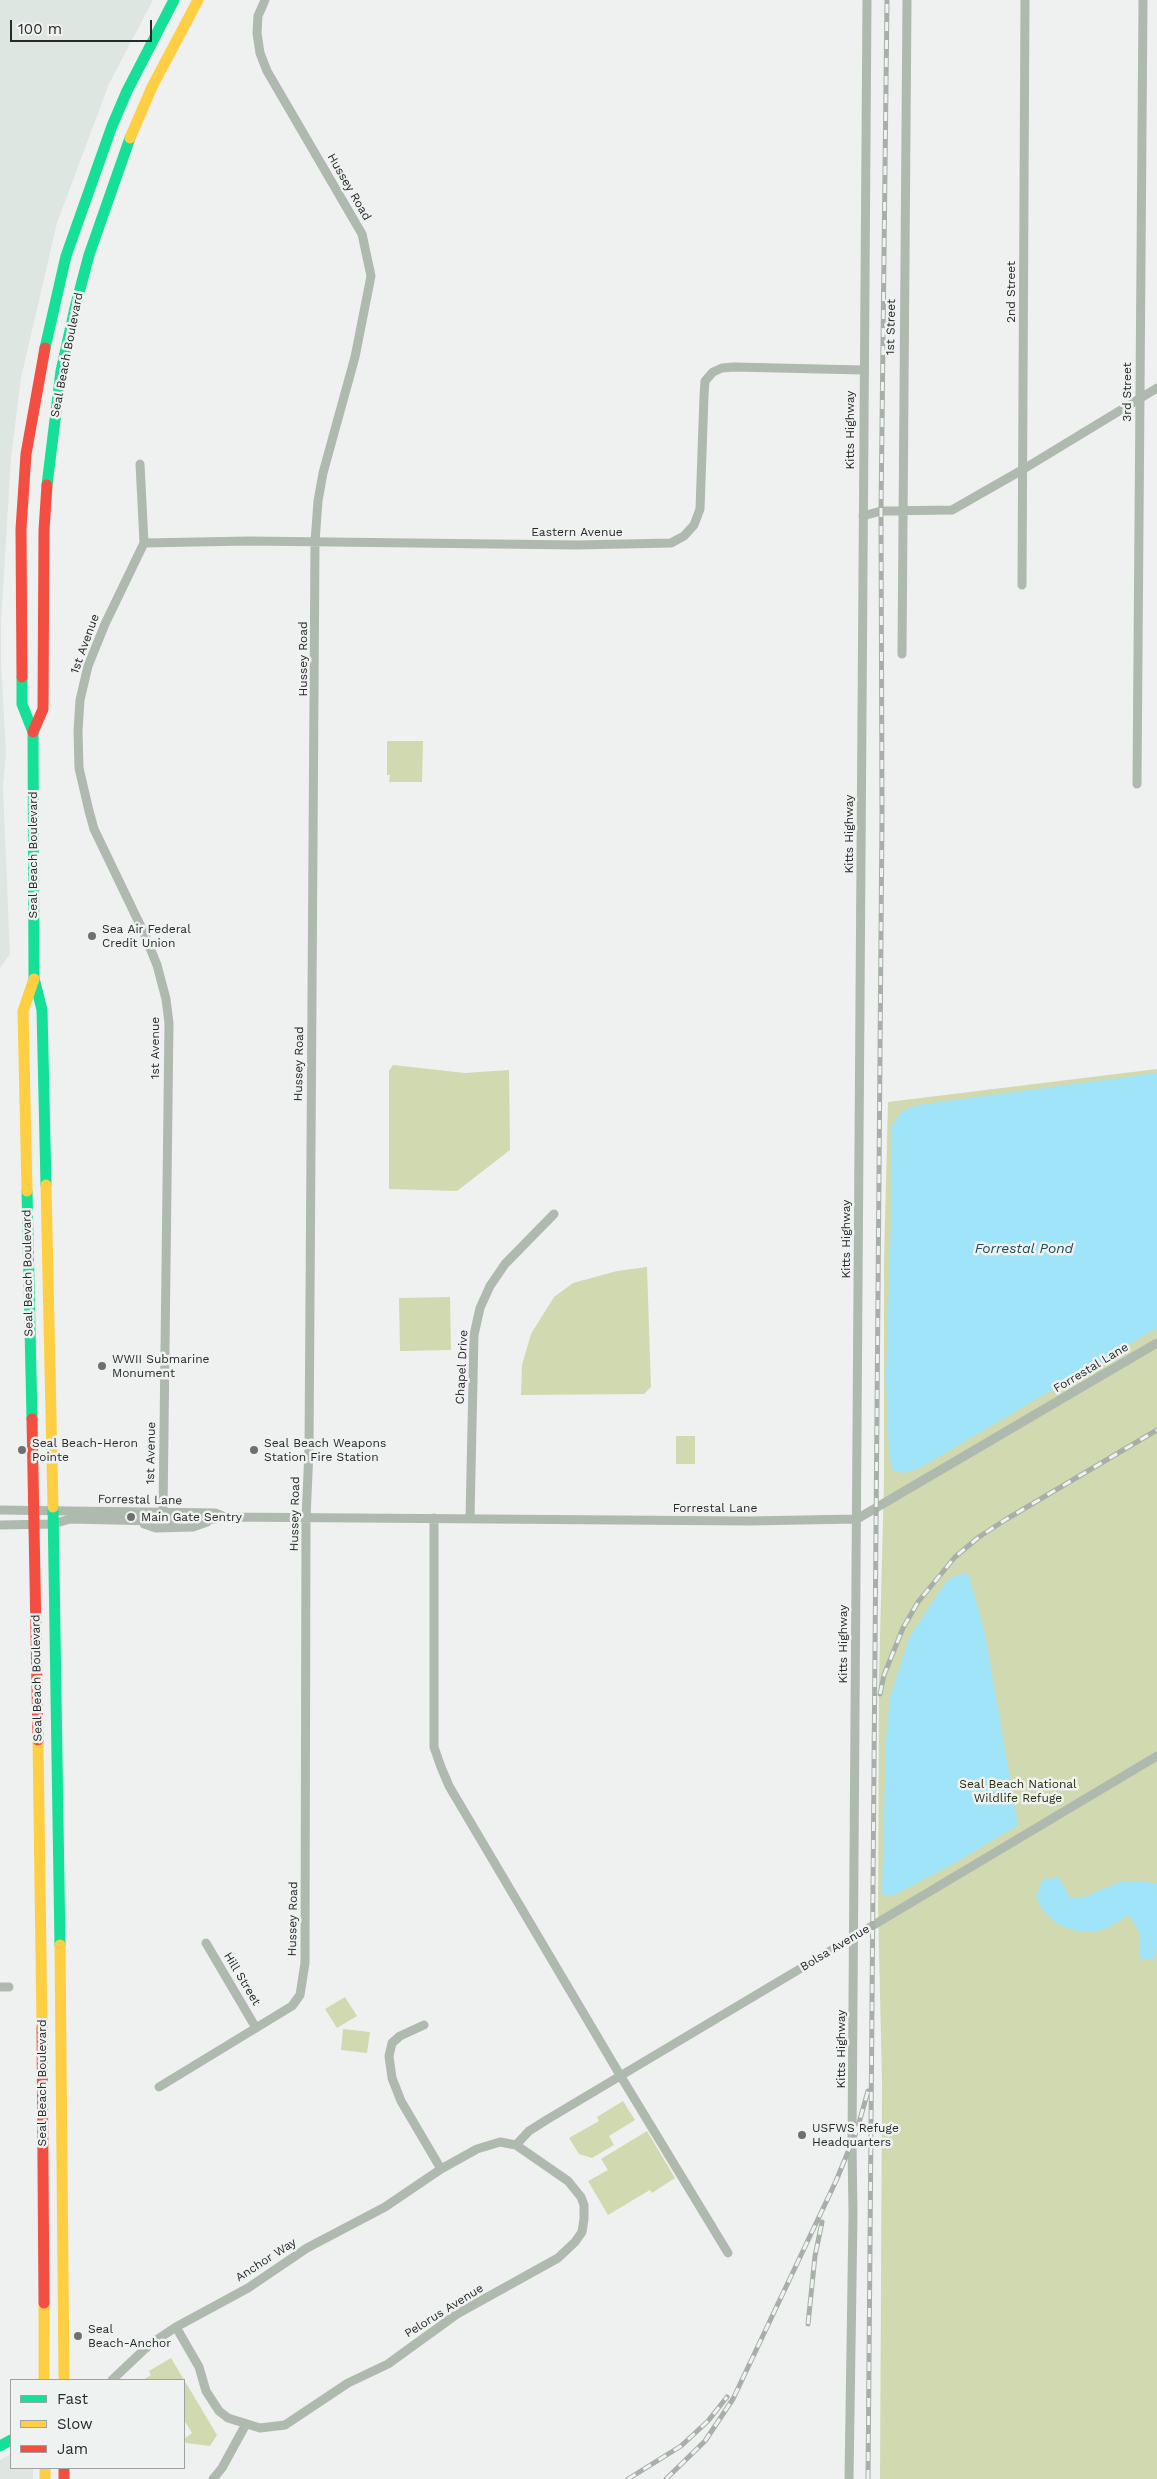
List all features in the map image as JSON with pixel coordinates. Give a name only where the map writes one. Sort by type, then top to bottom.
[{"type":"main road","name":"Seal Beach Boulevard","points":[[64,2379],[60,1865],[42,1010],[34,978],[33,732],[22,704],[21,529],[26,454],[40,368],[66,256],[98,160],[126,91],[174,0]]},
{"type":"main road","name":"Seal Beach Boulevard","points":[[33,732],[43,709],[45,493],[61,371],[89,256],[125,149],[152,87],[198,0]]},
{"type":"main road","points":[[40,368],[61,371]]},
{"type":"main road","name":"Seal Beach Boulevard","points":[[34,978],[23,1011],[41,1868],[44,2379]]},
{"type":"street","name":"Hussey Road","points":[[159,2087],[292,2006],[300,1996],[304,1980],[308,1662],[306,1518],[309,1450],[316,542],[318,501],[323,473],[355,357],[371,276],[362,234],[267,71],[260,52],[257,33],[258,16],[265,0]]},
{"type":"street","name":"Kitts Highway","points":[[849,2479],[853,2215],[866,0]]},
{"type":"street","name":"1st Street","points":[[902,654],[906,0]]},
{"type":"street","name":"2nd Street","points":[[1022,585],[1025,0]]},
{"type":"street","name":"3rd Street","points":[[1137,784],[1143,0]]},
{"type":"street","name":"Eastern Avenue","points":[[144,542],[578,545],[671,543],[684,536],[694,525],[700,509],[705,381],[713,372],[722,368],[734,367],[863,370]]},
{"type":"street","points":[[863,516],[881,511],[952,510],[1157,388]]},
{"type":"street","name":"1st Avenue","points":[[140,464],[144,542],[104,624],[88,666],[80,700],[78,740],[79,768],[94,829],[144,933],[157,965],[166,999],[169,1024],[163,1512]]},
{"type":"street","name":"Chapel Drive","points":[[470,1518],[474,1343],[480,1308],[490,1286],[505,1264],[554,1214]]},
{"type":"street","name":"Forrestal Lane","points":[[0,1525],[53,1524],[70,1520],[91,1519],[137,1522],[215,1520],[225,1517],[857,1519],[1157,1343]]},
{"type":"street","name":"Forrestal Lane","points":[[0,1510],[215,1513],[225,1517]]},
{"type":"street","points":[[434,1518],[434,1747],[449,1786],[728,2253]]},
{"type":"street","name":"Bolsa Avenue","points":[[516,2145],[529,2131],[620,2075],[1157,1756]]},
{"type":"street","name":"Hill Street","points":[[206,1943],[256,2028]]},
{"type":"street","points":[[424,2025],[400,2036],[392,2043],[389,2056],[392,2078],[410,2118],[441,2169],[477,2149],[500,2142],[516,2145]]},
{"type":"street","name":"Pelorus Avenue","points":[[176,2326],[199,2367],[206,2391],[220,2412],[228,2418],[260,2428],[285,2426],[348,2383],[388,2364],[457,2314],[548,2264],[575,2242],[582,2232],[584,2219],[581,2197],[568,2181],[516,2145]]},
{"type":"street","name":"Anchor Way","points":[[113,2379],[149,2345],[176,2326],[248,2288],[306,2248],[385,2207],[441,2169]]},
{"type":"street","points":[[213,2479],[222,2468],[246,2424]]},
{"type":"shaded area","points":[[0,0],[153,0],[109,84],[57,223],[21,378],[11,458],[1,624],[6,753],[3,786],[10,954],[0,968]]},
{"type":"shaded area","points":[[10,2455],[10,2469],[33,2469],[33,2479],[0,2479],[0,2460]]},
{"type":"green space","points":[[387,741],[423,741],[422,782],[389,782],[390,775],[387,775]]},
{"type":"green space","points":[[393,1065],[465,1073],[509,1070],[510,1150],[457,1191],[389,1189],[389,1071]]},
{"type":"green space","name":"Seal Beach National Wildlife Refuge","points":[[1157,1069],[1157,2479],[880,2479],[882,2082],[878,1906],[879,1676],[884,1480],[884,1261],[888,1102]]},
{"type":"green space","points":[[647,1267],[651,1387],[644,1394],[521,1395],[522,1365],[531,1334],[554,1297],[573,1283],[617,1271]]},
{"type":"green space","points":[[450,1297],[451,1350],[400,1351],[399,1298]]},
{"type":"green space","points":[[676,1436],[695,1436],[695,1464],[676,1464]]},
{"type":"green space","points":[[345,1997],[357,2016],[337,2028],[325,2009]]},
{"type":"green space","points":[[343,2029],[370,2032],[367,2053],[341,2050]]},
{"type":"green space","points":[[623,2101],[635,2120],[609,2136],[614,2145],[592,2158],[579,2154],[569,2138],[599,2121],[597,2117]]},
{"type":"green space","points":[[647,2131],[675,2178],[652,2193],[650,2190],[608,2215],[588,2181],[608,2170],[601,2159]]},
{"type":"green space","points":[[171,2358],[184,2379],[145,2379],[151,2375],[149,2371]]},
{"type":"green space","points":[[185,2381],[217,2435],[210,2446],[186,2443],[185,2438],[192,2433],[185,2422]]},
{"type":"water","name":"Forrestal Pond","points":[[1157,1073],[1157,1328],[918,1469],[904,1473],[892,1470],[889,1453],[886,1380],[891,1222],[891,1127],[902,1111],[918,1105]]},
{"type":"water","points":[[968,1573],[985,1633],[1018,1825],[955,1863],[892,1896],[882,1894],[886,1740],[890,1697],[910,1636],[946,1582],[954,1576]]},
{"type":"water","points":[[1059,1878],[1070,1897],[1084,1897],[1120,1882],[1141,1881],[1157,1884],[1157,1950],[1153,1960],[1139,1958],[1139,1932],[1129,1915],[1109,1927],[1094,1932],[1077,1931],[1057,1924],[1045,1913],[1036,1898],[1043,1879]]},
{"type":"railway","points":[[868,2479],[882,816],[881,511],[887,0]]},
{"type":"railway","points":[[880,1694],[884,1675],[903,1628],[918,1602],[955,1557],[979,1537],[1005,1520],[1157,1430]]},
{"type":"railway","points":[[666,2479],[705,2441],[733,2399],[836,2181],[857,2130],[868,2091]]},
{"type":"railway","points":[[808,2324],[815,2256],[822,2222]]},
{"type":"railway","points":[[628,2479],[681,2446],[708,2421],[727,2397]]},
{"type":"traffic: fast","points":[[45,348],[66,256],[112,126],[127,91],[174,0]]},
{"type":"traffic: fast","points":[[47,485],[61,371],[75,308],[89,255],[130,138]]},
{"type":"traffic: fast","points":[[22,677],[22,704],[33,732],[34,978],[42,1010],[46,1185]]},
{"type":"traffic: fast","points":[[27,1191],[32,1419]]},
{"type":"traffic: fast","points":[[53,1507],[60,1945]]},
{"type":"traffic: fast","points":[[0,2446],[10,2441]]},
{"type":"traffic: slow","points":[[130,138],[152,87],[198,0]]},
{"type":"traffic: slow","points":[[27,1191],[23,1011],[34,979]]},
{"type":"traffic: slow","points":[[46,1185],[53,1507]]},
{"type":"traffic: slow","points":[[38,1740],[42,2028]]},
{"type":"traffic: slow","points":[[60,1945],[64,2379]]},
{"type":"traffic: slow","points":[[44,2303],[44,2379]]},
{"type":"traffic: slow","points":[[45,2469],[45,2479]]},
{"type":"traffic: jam","points":[[22,677],[21,529],[26,454],[45,348]]},
{"type":"traffic: jam","points":[[33,732],[43,709],[44,530],[47,485]]},
{"type":"traffic: jam","points":[[32,1419],[38,1740]]},
{"type":"traffic: jam","points":[[42,2028],[44,2303]]},
{"type":"traffic: jam","points":[[64,2469],[64,2479]]},
{"type":"place","name":"Sea Air Federal Credit Union","points":[[92,936]]},
{"type":"place","name":"WWII Submarine Monument","points":[[102,1366]]},
{"type":"place","name":"Seal Beach-Heron Pointe","points":[[22,1450]]},
{"type":"place","name":"Seal Beach Weapons Station Fire Station","points":[[254,1450]]},
{"type":"place","name":"Main Gate Sentry","points":[[131,1517]]},
{"type":"place","name":"USFWS Refuge Headquarters","points":[[802,2135]]},
{"type":"place","name":"Seal Beach-Anchor","points":[[78,2336]]}]
